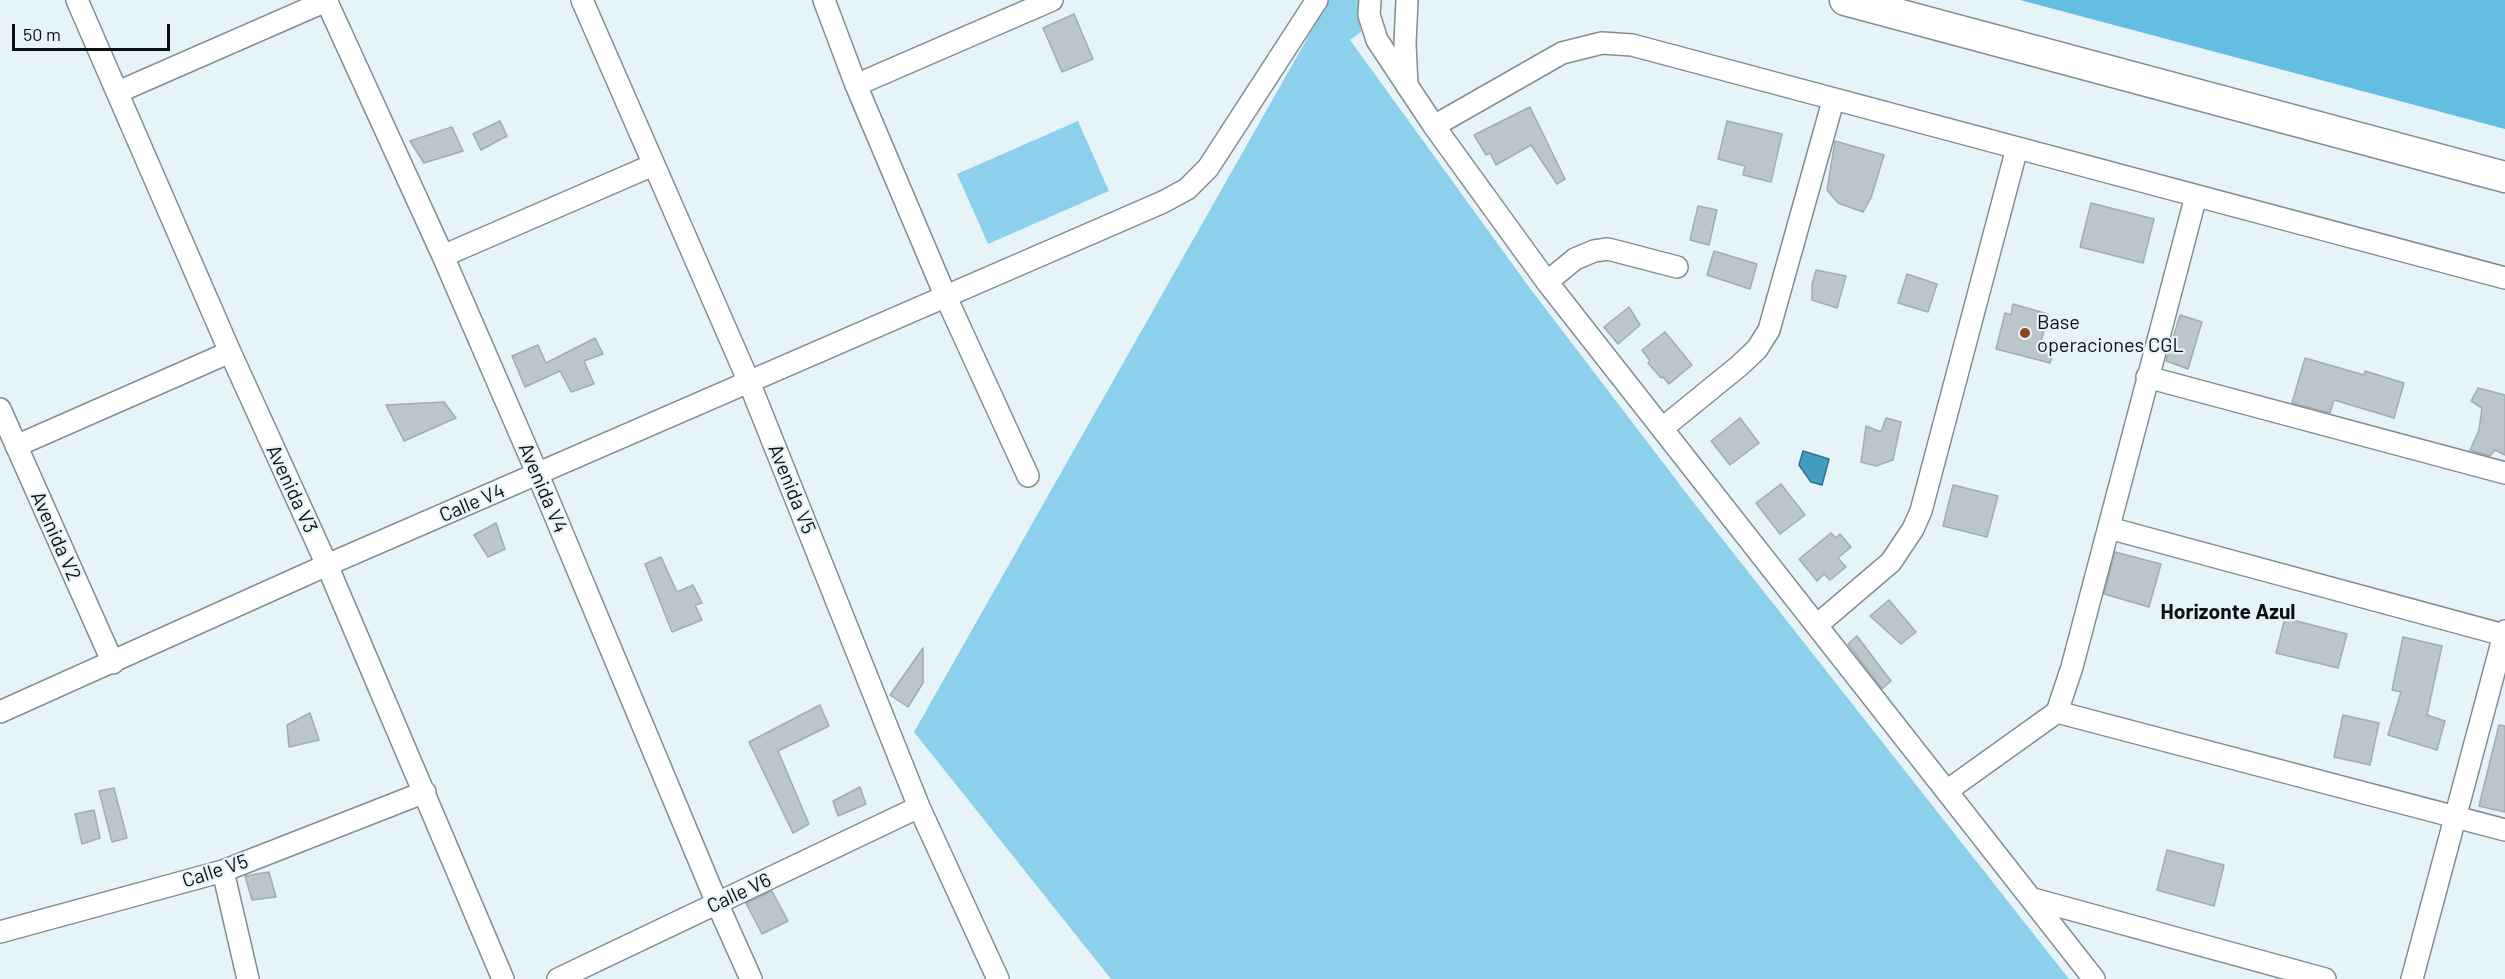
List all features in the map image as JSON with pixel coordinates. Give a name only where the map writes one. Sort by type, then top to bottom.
[{"type":"street","name":"Avenida V3","points":[[77,0],[230,352],[327,565],[503,979]]},
{"type":"street","name":"Avenida V5","points":[[582,0],[749,382],[919,807],[998,979]]},
{"type":"street","points":[[824,0],[856,86],[945,295],[1028,476]]},
{"type":"street","points":[[856,86],[1052,0]]},
{"type":"street","name":"Calle V4","points":[[0,712],[327,565],[1163,202],[1187,189],[1208,168],[1317,0]]},
{"type":"street","points":[[1370,0],[1369,15],[1377,40],[1434,126],[1547,282],[1664,427],[2094,979]]},
{"type":"street","points":[[1407,0],[1405,43],[1407,87]]},
{"type":"street","points":[[1845,0],[2505,177]]},
{"type":"street","points":[[118,92],[326,1]]},
{"type":"street","name":"Avenida V4","points":[[326,1],[443,256],[751,979]]},
{"type":"street","points":[[1434,126],[1562,53],[1602,43],[1632,45],[1833,101],[2505,278]]},
{"type":"street","points":[[1664,427],[1739,366],[1757,349],[1769,330],[1833,101]]},
{"type":"street","points":[[1817,625],[1892,562],[1913,529],[1924,500],[2017,148]]},
{"type":"street","points":[[443,256],[653,165]]},
{"type":"street","points":[[1948,790],[2057,712],[2072,667],[2196,196]]},
{"type":"street","points":[[1547,282],[1575,259],[1594,251],[1608,249],[1677,267]]},
{"type":"street","points":[[16,446],[230,352]]},
{"type":"street","points":[[2147,377],[2505,473]]},
{"type":"street","name":"Avenida V2","points":[[0,409],[113,663]]},
{"type":"street","points":[[2109,528],[2504,633],[2412,979]]},
{"type":"street","points":[[2057,712],[2505,830]]},
{"type":"street","name":"Calle V5","points":[[0,932],[223,871],[424,792]]},
{"type":"street","name":"Calle V6","points":[[558,979],[919,807]]},
{"type":"street","points":[[223,871],[248,979]]},
{"type":"street","points":[[2033,900],[2325,979]]},
{"type":"shaded area","points":[[1329,0],[1358,0],[1361,32],[1350,40],[1529,287],[1690,498],[2069,979],[1111,979],[914,732]]},
{"type":"shaded area","points":[[2020,0],[2505,0],[2505,129]]},
{"type":"shaded area","points":[[1078,121],[1109,191],[988,244],[957,174]]},
{"type":"shaded area","points":[[1803,451],[1829,459],[1822,485],[1811,482],[1799,465]]},
{"type":"building","points":[[1074,14],[1093,59],[1062,72],[1043,28]]},
{"type":"building","points":[[1530,107],[1565,179],[1557,184],[1531,145],[1496,165],[1490,153],[1486,155],[1474,135]]},
{"type":"building","points":[[500,121],[507,136],[481,150],[473,134]]},
{"type":"building","points":[[1727,121],[1782,134],[1771,182],[1743,175],[1745,166],[1718,159]]},
{"type":"building","points":[[452,127],[463,151],[424,163],[410,141]]},
{"type":"building","points":[[1835,141],[1884,155],[1871,198],[1863,212],[1838,203],[1827,190]]},
{"type":"building","points":[[2091,203],[2154,219],[2143,263],[2080,247]]},
{"type":"building","points":[[1698,206],[1717,210],[1709,245],[1690,240]]},
{"type":"building","points":[[1714,251],[1757,264],[1750,289],[1707,275]]},
{"type":"building","points":[[1816,270],[1846,276],[1837,308],[1812,300],[1812,284]]},
{"type":"building","points":[[1907,274],[1937,284],[1928,312],[1898,303]]},
{"type":"building","points":[[2013,304],[2048,314],[2041,342],[2055,346],[2050,363],[1996,349],[2005,313],[2011,315]]},
{"type":"building","points":[[1629,307],[1640,325],[1618,344],[1604,327]]},
{"type":"building","points":[[2180,315],[2202,322],[2188,369],[2166,361]]},
{"type":"building","points":[[1665,332],[1692,365],[1669,384],[1648,363],[1650,361],[1642,350]]},
{"type":"building","points":[[595,338],[603,354],[584,361],[594,384],[571,392],[560,371],[525,387],[512,356],[538,345],[546,363]]},
{"type":"building","points":[[2305,358],[2364,375],[2365,371],[2404,383],[2394,418],[2334,400],[2330,413],[2292,403]]},
{"type":"building","points":[[2478,388],[2505,395],[2505,455],[2495,450],[2490,456],[2470,450],[2479,430],[2482,408],[2471,401]]},
{"type":"building","points":[[444,402],[456,418],[404,441],[386,405]]},
{"type":"building","points":[[1740,418],[1759,443],[1730,465],[1711,441]]},
{"type":"building","points":[[1886,418],[1901,422],[1893,460],[1876,466],[1861,462],[1866,426],[1881,432]]},
{"type":"building","points":[[1781,484],[1805,515],[1780,534],[1756,503]]},
{"type":"building","points":[[1953,485],[1998,496],[1987,537],[1943,526]]},
{"type":"building","points":[[496,523],[505,549],[488,557],[474,535]]},
{"type":"building","points":[[1831,533],[1836,538],[1840,534],[1851,547],[1838,558],[1846,567],[1830,580],[1824,574],[1817,581],[1799,559]]},
{"type":"building","points":[[2115,552],[2161,564],[2149,607],[2104,594]]},
{"type":"building","points":[[661,557],[677,592],[693,585],[702,603],[695,605],[702,620],[672,632],[645,564]]},
{"type":"building","points":[[1889,600],[1916,632],[1901,644],[1870,616]]},
{"type":"building","points":[[2285,618],[2347,634],[2338,668],[2276,653]]},
{"type":"building","points":[[1857,636],[1891,681],[1882,689],[1848,644]]},
{"type":"building","points":[[2403,637],[2442,646],[2427,715],[2445,721],[2437,750],[2388,735],[2401,692],[2392,690]]},
{"type":"building","points":[[923,648],[923,683],[908,707],[890,695]]},
{"type":"building","points":[[820,705],[829,726],[778,751],[809,824],[793,833],[749,742]]},
{"type":"building","points":[[310,713],[319,740],[289,747],[287,725]]},
{"type":"building","points":[[2343,715],[2379,723],[2370,765],[2334,757]]},
{"type":"building","points":[[2499,725],[2505,726],[2505,812],[2479,806]]},
{"type":"building","points":[[860,787],[866,804],[838,816],[833,801]]},
{"type":"building","points":[[114,788],[127,838],[112,842],[99,791]]},
{"type":"building","points":[[94,810],[100,838],[82,844],[75,814]]},
{"type":"building","points":[[2167,850],[2224,865],[2214,906],[2157,890]]},
{"type":"building","points":[[269,872],[276,897],[252,900],[245,876]]},
{"type":"building","points":[[772,891],[788,921],[762,934],[746,903]]},
{"type":"place","name":"Base operaciones CGL","points":[[2025,333]]},
{"type":"district","name":"Horizonte Azul","points":[[2228,612]]}]
